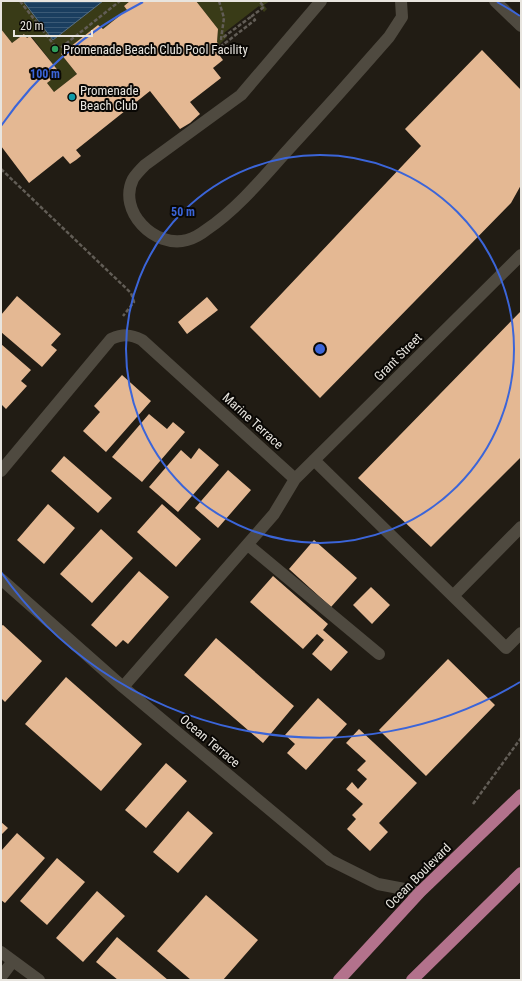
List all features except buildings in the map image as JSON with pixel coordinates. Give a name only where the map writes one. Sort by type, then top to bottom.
[{"type":"main road","name":"Ocean Boulevard","points":[[339,980],[420,892],[521,795]]},
{"type":"main road","points":[[412,980],[521,873]]},
{"type":"street","points":[[321,1],[241,95],[145,165],[134,178],[129,191],[130,204],[135,218],[144,227],[162,238],[186,241],[206,231],[221,219],[268,172],[389,37],[402,17],[401,1]]},
{"type":"street","points":[[495,1],[521,26]]},
{"type":"street","name":"Grant Street","points":[[295,479],[521,255]]},
{"type":"street","points":[[1,471],[111,339],[124,335]]},
{"type":"street","name":"Marine Terrace","points":[[124,335],[131,335],[142,340],[295,479]]},
{"type":"street","points":[[314,460],[506,648],[521,633]]},
{"type":"street","points":[[123,687],[274,514],[295,479]]},
{"type":"street","points":[[453,596],[521,527]]},
{"type":"street","points":[[248,545],[380,654]]},
{"type":"street","name":"Ocean Terrace","points":[[1,579],[123,687],[330,860],[378,884],[420,892]]},
{"type":"street","points":[[1,952],[39,980]]},
{"type":"street","points":[[1,977],[13,961]]},
{"type":"path","points":[[20,1],[58,50],[120,1]]},
{"type":"path","points":[[219,1],[224,18],[221,40],[264,7],[259,1]]},
{"type":"path","points":[[220,47],[255,20],[252,16]]},
{"type":"path","points":[[1,169],[131,293],[135,300],[122,318],[124,335]]},
{"type":"path","points":[[473,804],[521,738]]},
{"type":"green space","name":"Promenade Beach Club Pool Facility","points":[[1,1],[130,1],[124,6],[127,10],[103,29],[98,25],[61,54],[77,74],[54,92],[47,83],[60,73],[31,36],[27,38],[24,34],[12,43],[1,29]]},
{"type":"green space","name":"Promenade Beach Club Pool Facility","points":[[196,1],[270,1],[264,5],[267,9],[264,12],[259,6],[224,33],[227,37],[219,45],[217,42],[218,29]]},
{"type":"water","points":[[23,1],[103,1],[53,40]]},
{"type":"place","name":"Promenade Beach Club Pool Facility","points":[[55,49]]},
{"type":"place","name":"Promenade Beach Club","points":[[72,97]]}]
